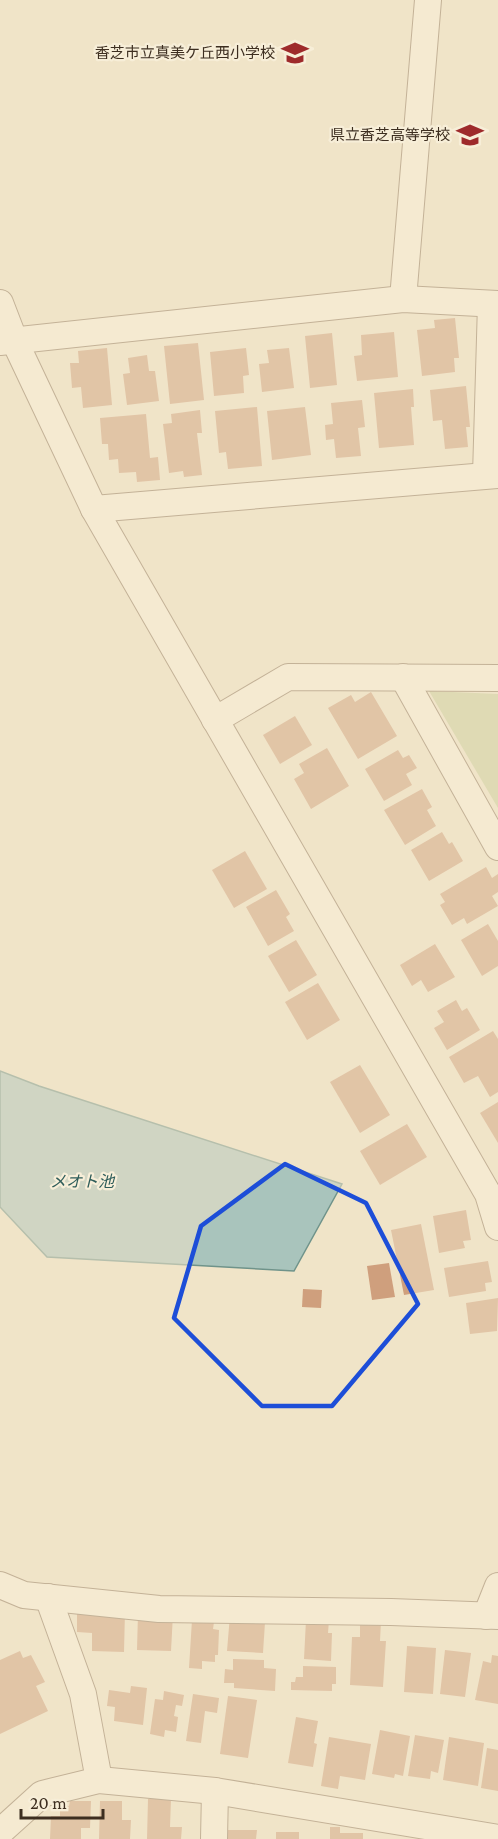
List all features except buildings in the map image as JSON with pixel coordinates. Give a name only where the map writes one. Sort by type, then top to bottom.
[{"type":"street","points":[[403,299],[428,0]]},
{"type":"street","points":[[8,342],[403,299],[494,304],[492,475],[94,509]]},
{"type":"street","points":[[0,303],[8,342],[94,509],[493,1193],[498,1227]]},
{"type":"street","points":[[215,720],[288,677],[498,678]]},
{"type":"street","points":[[403,677],[498,847]]},
{"type":"street","points":[[0,1585],[24,1595],[159,1609],[391,1612],[492,1616],[498,1586]]},
{"type":"street","points":[[48,1598],[83,1695],[99,1780]]},
{"type":"street","points":[[0,1832],[42,1794],[99,1780],[215,1791],[384,1829],[498,1838]]},
{"type":"street","points":[[214,1839],[215,1791]]},
{"type":"street","points":[[25,1810],[25,1839]]},
{"type":"highlighted area","points":[[285,1164],[366,1203],[418,1304],[332,1406],[262,1406],[174,1318],[201,1226]]},
{"type":"green space","points":[[429,691],[498,694],[498,808]]},
{"type":"water","name":"メオト池","points":[[0,1071],[39,1086],[342,1184],[294,1271],[47,1257],[0,1207]]},
{"type":"place","name":"香芝市立真美ケ丘西小学校","points":[[295,53]]},
{"type":"place","name":"県立香芝高等学校","points":[[470,135]]}]
